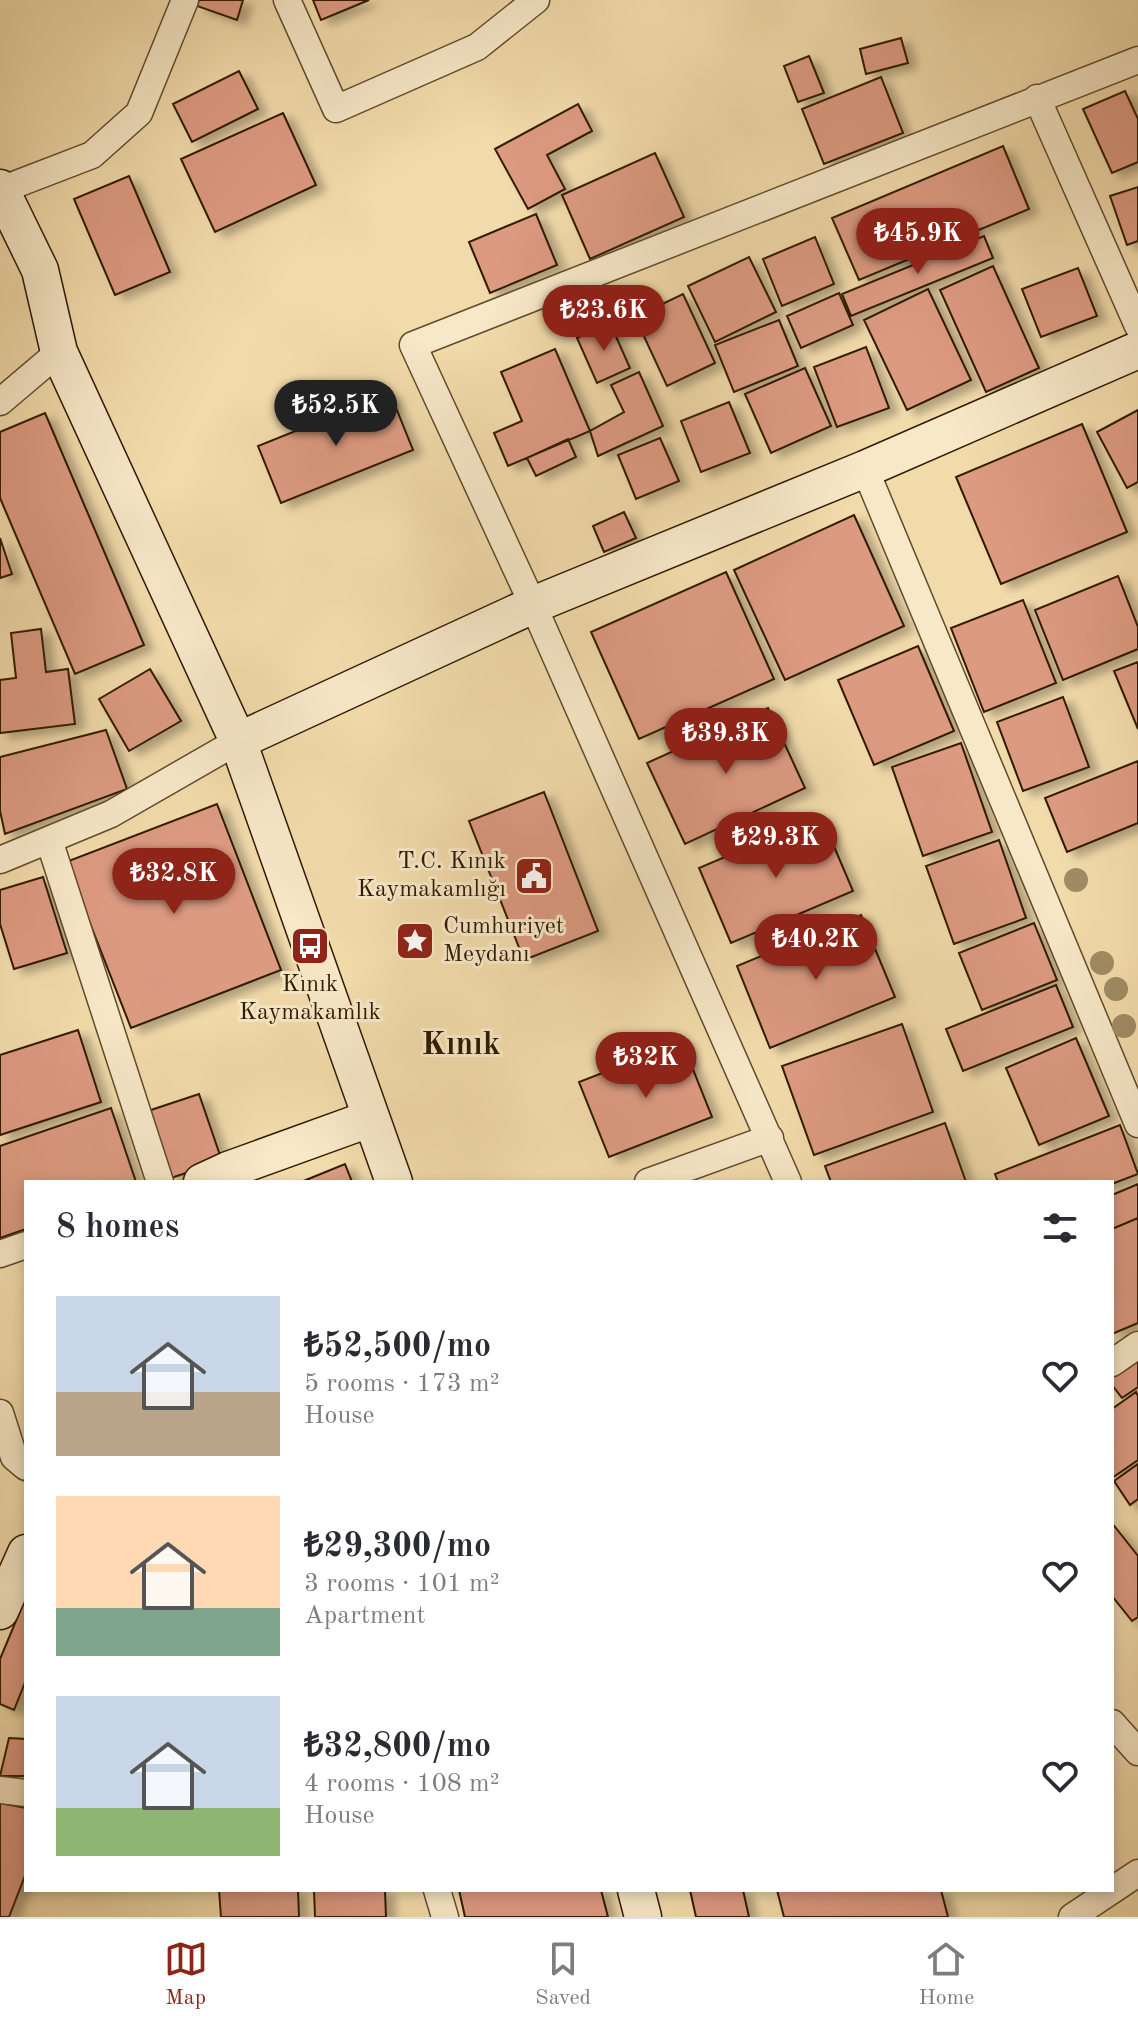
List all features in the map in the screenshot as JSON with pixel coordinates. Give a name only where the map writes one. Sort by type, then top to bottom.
[{"type":"street","points":[[185,0],[139,113],[92,155],[0,189],[40,270],[59,352],[238,741],[369,1119],[393,1180]]},
{"type":"street","points":[[287,0],[336,109],[477,47],[536,0]]},
{"type":"street","points":[[787,1180],[533,605],[413,345],[1138,60]]},
{"type":"street","points":[[1037,98],[1138,326]]},
{"type":"street","points":[[0,860],[111,814],[238,741],[533,605],[865,469],[1138,350]]},
{"type":"street","points":[[0,402],[59,352]]},
{"type":"street","points":[[865,469],[1138,1124]]},
{"type":"street","points":[[49,840],[159,1180]]},
{"type":"street","points":[[206,1180],[369,1119]]},
{"type":"street","points":[[654,1180],[770,1138]]},
{"type":"street","points":[[0,1254],[24,1246]]},
{"type":"street","points":[[1114,1362],[1138,1345]]},
{"type":"street","points":[[0,1413],[14,1457],[24,1465]]},
{"type":"street","points":[[0,1611],[24,1557]]},
{"type":"street","points":[[1114,1725],[1138,1752]]},
{"type":"street","points":[[0,1790],[24,1793]]},
{"type":"street","points":[[1114,1889],[1138,1873]]},
{"type":"street","points":[[438,1892],[445,1917]]},
{"type":"street","points":[[637,1892],[643,1917]]},
{"type":"street","points":[[1072,1917],[1110,1892]]},
{"type":"building","points":[[199,0],[243,0],[237,20],[197,6]]},
{"type":"building","points":[[313,0],[369,0],[321,20]]},
{"type":"building","points":[[901,38],[908,63],[866,74],[860,49]]},
{"type":"building","points":[[809,56],[824,93],[798,102],[784,66]]},
{"type":"building","points":[[239,71],[258,109],[192,142],[173,104]]},
{"type":"building","points":[[881,77],[903,133],[824,164],[802,109]]},
{"type":"building","points":[[1125,91],[1138,119],[1138,162],[1112,173],[1083,109]]},
{"type":"building","points":[[578,104],[592,131],[547,155],[565,189],[528,209],[495,149]]},
{"type":"building","points":[[283,113],[316,185],[215,232],[181,159]]},
{"type":"building","points":[[1003,146],[1029,209],[859,280],[832,218]]},
{"type":"building","points":[[655,153],[684,217],[590,259],[562,195]]},
{"type":"building","points":[[129,176],[170,272],[115,295],[74,199]]},
{"type":"building","points":[[1138,187],[1138,241],[1127,245],[1110,196]]},
{"type":"building","points":[[536,214],[557,265],[490,293],[469,242]]},
{"type":"building","points":[[984,236],[993,258],[851,316],[842,294]]},
{"type":"building","points":[[815,237],[834,284],[782,306],[763,259]]},
{"type":"building","points":[[749,257],[776,312],[715,342],[688,286]]},
{"type":"building","points":[[993,266],[1039,368],[986,392],[940,290]]},
{"type":"building","points":[[1078,268],[1097,316],[1041,337],[1022,289]]},
{"type":"building","points":[[928,289],[971,380],[907,410],[864,320]]},
{"type":"building","points":[[839,293],[853,325],[801,348],[787,316]]},
{"type":"building","points":[[683,294],[715,363],[667,386],[635,317]]},
{"type":"building","points":[[779,320],[798,366],[734,392],[715,345]]},
{"type":"building","points":[[610,323],[630,368],[597,383],[577,338]]},
{"type":"building","points":[[866,347],[889,408],[837,427],[814,367]]},
{"type":"building","points":[[555,349],[590,431],[508,466],[494,433],[522,421],[501,372]]},
{"type":"building","points":[[805,368],[831,426],[771,453],[745,394]]},
{"type":"building","points":[[639,372],[663,426],[598,456],[590,431],[624,412],[611,385]]},
{"type":"building","points":[[390,393],[413,450],[281,503],[258,446]]},
{"type":"building","points":[[729,402],[750,453],[701,472],[681,421]]},
{"type":"building","points":[[1138,410],[1138,482],[1127,488],[1097,432]]},
{"type":"building","points":[[45,413],[144,645],[75,674],[0,498],[0,432]]},
{"type":"building","points":[[1082,424],[1127,532],[1001,584],[956,477]]},
{"type":"building","points":[[660,438],[679,481],[636,499],[618,455]]},
{"type":"building","points":[[568,439],[576,457],[536,476],[527,458]]},
{"type":"building","points":[[624,512],[636,538],[604,552],[593,526]]},
{"type":"building","points":[[854,515],[904,626],[785,680],[734,570]]},
{"type":"building","points":[[0,538],[12,574],[0,578]]},
{"type":"building","points":[[726,572],[774,679],[639,739],[591,632]]},
{"type":"building","points":[[1118,576],[1138,627],[1138,649],[1063,680],[1035,610]]},
{"type":"building","points":[[1023,600],[1056,683],[984,712],[951,628]]},
{"type":"building","points":[[41,629],[46,672],[68,669],[75,724],[0,733],[0,680],[16,678],[11,633]]},
{"type":"building","points":[[918,646],[954,731],[874,765],[838,680]]},
{"type":"building","points":[[1138,662],[1138,729],[1114,671]]},
{"type":"building","points":[[150,669],[181,721],[129,751],[99,699]]},
{"type":"building","points":[[1063,697],[1089,767],[1023,791],[997,722]]},
{"type":"building","points":[[768,708],[805,788],[685,844],[647,763]]},
{"type":"building","points":[[106,730],[127,789],[5,834],[0,811],[0,757]]},
{"type":"building","points":[[961,743],[992,832],[923,856],[892,767]]},
{"type":"building","points":[[1138,761],[1138,823],[1067,852],[1045,798]]},
{"type":"building","name":"T.C. Kınık Kaymakamlığı","points":[[544,792],[598,931],[524,960],[469,821]]},
{"type":"building","points":[[217,804],[281,970],[131,1028],[66,862]]},
{"type":"building","points":[[821,816],[853,891],[731,943],[699,868]]},
{"type":"building","points":[[999,840],[1026,918],[954,944],[926,866]]},
{"type":"building","points":[[43,877],[67,953],[14,969],[0,924],[0,890]]},
{"type":"building","points":[[861,915],[895,997],[770,1048],[737,966]]},
{"type":"building","points":[[1034,923],[1057,980],[982,1010],[959,953]]},
{"type":"building","points":[[1056,985],[1073,1027],[963,1071],[946,1029]]},
{"type":"building","points":[[902,1024],[933,1112],[814,1155],[782,1066]]},
{"type":"building","points":[[78,1030],[101,1102],[0,1135],[0,1055]]},
{"type":"building","points":[[1076,1038],[1109,1116],[1039,1145],[1006,1068]]},
{"type":"building","points":[[682,1042],[712,1117],[609,1157],[579,1082]]},
{"type":"building","points":[[199,1094],[222,1161],[171,1178],[148,1111]]},
{"type":"building","points":[[111,1108],[135,1180],[24,1180],[24,1230],[0,1238],[0,1146]]},
{"type":"building","points":[[945,1123],[965,1180],[830,1180],[825,1166]]},
{"type":"building","points":[[1120,1125],[1138,1174],[1114,1183],[1114,1180],[997,1180],[995,1174]]},
{"type":"building","points":[[345,1164],[351,1180],[306,1180]]},
{"type":"building","points":[[1138,1184],[1138,1218],[1114,1228],[1114,1194]]},
{"type":"building","points":[[1138,1218],[1138,1323],[1114,1333],[1114,1228]]},
{"type":"building","points":[[1138,1361],[1138,1387],[1122,1398],[1114,1388],[1114,1377]]},
{"type":"building","points":[[1136,1392],[1138,1460],[1114,1477],[1114,1408]]},
{"type":"building","points":[[1138,1464],[1138,1499],[1130,1505],[1114,1481]]},
{"type":"building","points":[[1114,1526],[1138,1556],[1138,1617],[1132,1621],[1114,1598]]},
{"type":"building","points":[[24,1602],[24,1685],[14,1710],[0,1704],[0,1659]]},
{"type":"building","points":[[9,1738],[24,1739],[24,1776],[0,1776]]},
{"type":"building","points":[[0,1803],[24,1808],[24,1878],[9,1917],[0,1917]]},
{"type":"building","points":[[219,1892],[298,1892],[299,1917],[221,1917]]},
{"type":"building","points":[[314,1892],[385,1892],[386,1917],[315,1917]]},
{"type":"building","points":[[459,1892],[602,1892],[608,1917],[465,1917]]},
{"type":"building","points":[[690,1892],[743,1892],[749,1917],[696,1917]]},
{"type":"building","points":[[778,1892],[942,1892],[948,1917],[784,1917]]},
{"type":"place","name":"T.C. Kınık Kaymakamlığı","points":[[534,876]]},
{"type":"place","name":"Cumhuriyet Meydanı","points":[[415,941]]},
{"type":"place","name":"Kınık Kaymakamlık","points":[[310,946]]},
{"type":"district","name":"Kınık","points":[[461,1046]]}]
